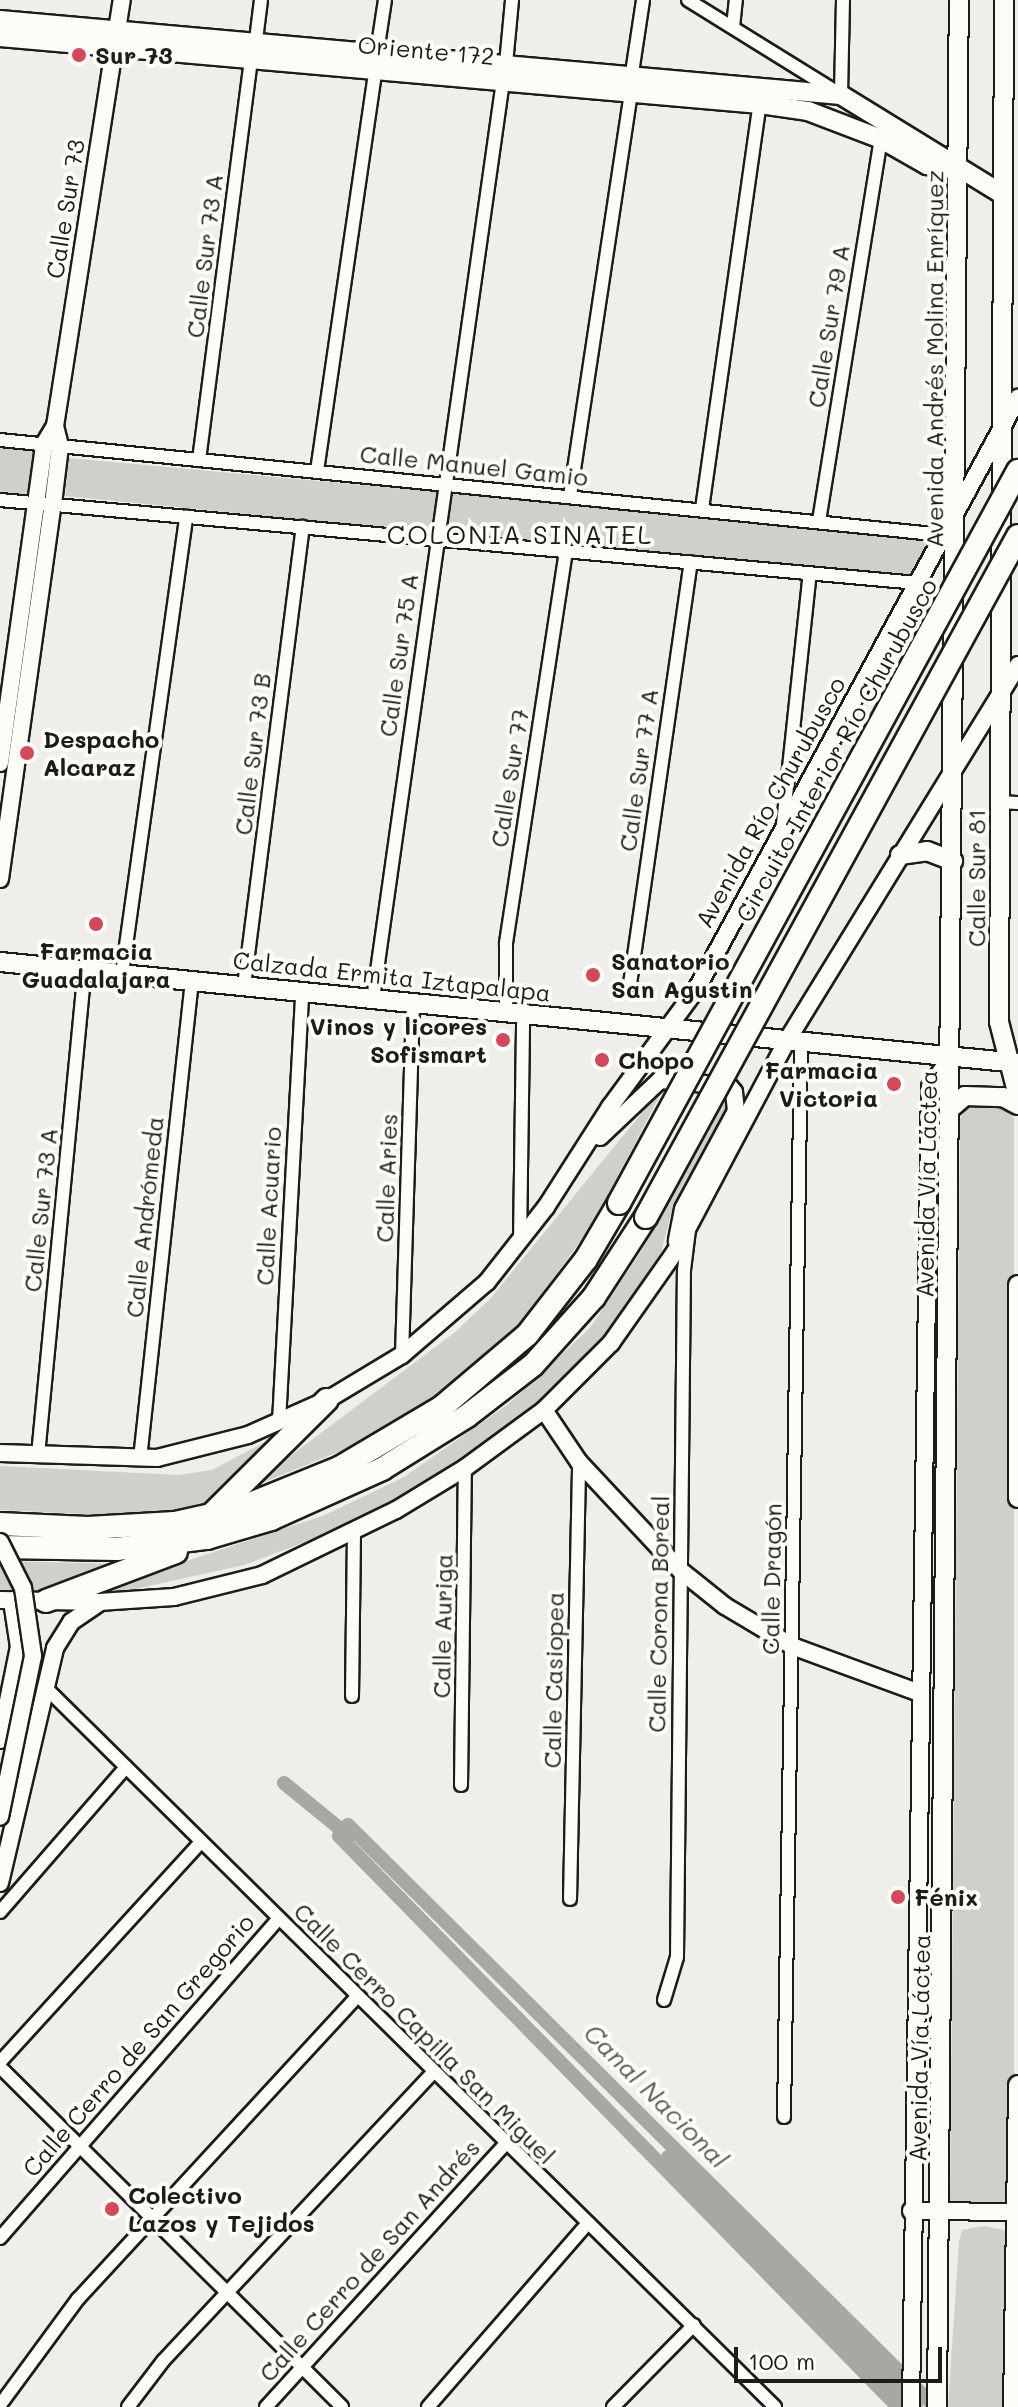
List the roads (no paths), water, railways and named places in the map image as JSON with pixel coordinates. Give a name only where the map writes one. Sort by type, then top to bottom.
[{"type":"highway","name":"Circuito Interior Río Churubusco","points":[[0,1524],[208,1528],[339,1468],[472,1384],[551,1309],[619,1203],[1018,471]]},
{"type":"highway","name":"Circuito Interior Río Churubusco","points":[[0,1544],[129,1549],[208,1528],[271,1519],[346,1487],[490,1400],[574,1322],[646,1217],[1018,536]]},
{"type":"highway","points":[[46,1601],[208,1528],[327,1400]]},
{"type":"main road","name":"Calle Sur 73","points":[[0,763],[36,503],[52,445],[122,0]]},
{"type":"main road","name":"Avenida Andrés Molina Enríquez","points":[[954,767],[959,0]]},
{"type":"main road","points":[[1000,693],[1001,429],[1010,199],[1010,86],[1004,0]]},
{"type":"main road","name":"Oriente 172","points":[[0,20],[116,39]]},
{"type":"main road","name":"Oriente 172","points":[[0,37],[116,39],[632,82],[841,95]]},
{"type":"main road","name":"Oriente 172","points":[[632,82],[760,104],[845,124],[881,139],[927,165],[958,170]]},
{"type":"main road","points":[[841,95],[958,170],[1010,199]]},
{"type":"main road","name":"Avenida Río Churubusco","points":[[0,1453],[140,1459],[194,1452],[279,1422],[327,1400],[402,1355],[468,1301],[520,1244],[697,988],[1018,398]]},
{"type":"main road","name":"Calle Sur 73","points":[[0,879],[53,504],[52,445]]},
{"type":"main road","points":[[0,1740],[19,1647],[6,1600],[99,1602],[174,1597],[232,1584],[354,1533],[465,1468],[544,1410],[611,1343],[675,1252],[900,855],[1017,669]]},
{"type":"main road","name":"Calle Sur 81","points":[[1000,693],[1009,803],[999,1022],[1015,1062]]},
{"type":"main road","name":"Calle Sur 81","points":[[952,1056],[954,767]]},
{"type":"main road","points":[[900,855],[927,851],[953,861]]},
{"type":"main road","name":"Calzada Ermita Iztapalapa","points":[[0,962],[1015,1062]]},
{"type":"main road","name":"Avenida Vía Láctea","points":[[937,2407],[942,2211],[952,1056]]},
{"type":"main road","name":"Avenida Vía Láctea","points":[[911,2407],[911,2211],[930,1087],[952,1056]]},
{"type":"main road","points":[[1015,1062],[1018,1096]]},
{"type":"main road","points":[[576,1161],[660,1080],[729,1086],[736,1111],[683,1209],[675,1252]]},
{"type":"main road","points":[[950,1109],[965,1096],[1003,1097],[1018,1105]]},
{"type":"main road","points":[[1018,1285],[1018,1498]]},
{"type":"main road","points":[[544,1410],[579,1462],[680,1570],[725,1606],[792,1646],[920,1693]]},
{"type":"main road","points":[[0,1544],[28,1605],[33,1656],[0,1817]]},
{"type":"main road","points":[[0,1883],[60,1636],[99,1602]]},
{"type":"main road","points":[[0,1809],[13,1809],[22,1800]]},
{"type":"main road","points":[[0,1823],[10,1841]]},
{"type":"main road","points":[[1013,2407],[1018,2085]]},
{"type":"main road","points":[[911,2211],[1017,2212]]},
{"type":"street","name":"Calle Sur 73 A","points":[[199,460],[261,0]]},
{"type":"street","points":[[317,471],[385,0]]},
{"type":"street","name":"Calle Sur 75 A","points":[[373,999],[505,72],[512,0]]},
{"type":"street","points":[[570,496],[643,0]]},
{"type":"street","points":[[688,0],[841,95]]},
{"type":"street","points":[[733,27],[736,0]]},
{"type":"street","points":[[841,95],[843,0]]},
{"type":"street","points":[[702,509],[760,104]]},
{"type":"street","name":"Calle Sur 79 A","points":[[819,521],[881,139]]},
{"type":"street","name":"Calle Manuel Gamio","points":[[0,440],[944,535]]},
{"type":"street","points":[[0,500],[918,583]]},
{"type":"street","points":[[122,974],[186,516]]},
{"type":"street","name":"Calle Sur 73 B","points":[[244,986],[303,527]]},
{"type":"street","name":"Calle Sur 77","points":[[514,1013],[506,943],[566,551]]},
{"type":"street","name":"Calle Sur 77 A","points":[[630,984],[691,562]]},
{"type":"street","points":[[782,828],[810,573]]},
{"type":"street","name":"Calle Sur 73 A","points":[[38,1455],[85,970]]},
{"type":"street","name":"Calle Andrómeda","points":[[140,1459],[192,981]]},
{"type":"street","name":"Calle Acuario","points":[[279,1422],[302,992]]},
{"type":"street","name":"Calle Aries","points":[[402,1355],[413,1003]]},
{"type":"street","points":[[514,1013],[520,1244]]},
{"type":"street","name":"Calle Dragón","points":[[784,2117],[792,1646],[794,1040]]},
{"type":"street","name":"Calle Corona Boreal","points":[[664,2000],[677,1957],[684,1270],[690,1226]]},
{"type":"street","name":"Calle Casiopea","points":[[570,1899],[579,1462]]},
{"type":"street","name":"Calle Auriga","points":[[461,1785],[465,1468]]},
{"type":"street","points":[[352,1696],[354,1533]]},
{"type":"street","name":"Calle Cerro Capilla San Miguel","points":[[46,1688],[775,2407]]},
{"type":"street","points":[[0,1912],[126,1767]]},
{"type":"street","points":[[201,1842],[0,2065],[342,2407]]},
{"type":"street","name":"Calle Cerro de San Gregorio","points":[[0,2238],[77,2144],[278,1919]]},
{"type":"street","points":[[0,2405],[78,2299],[357,1997]]},
{"type":"street","points":[[128,2407],[227,2293],[433,2072]]},
{"type":"street","name":"Calle Cerro de San Andrés","points":[[266,2407],[505,2144]]},
{"type":"street","points":[[428,2407],[588,2223]]},
{"type":"street","points":[[613,2407],[694,2325]]},
{"type":"waterway","name":"Canal Nacional","points":[[284,1783],[349,1836]]},
{"type":"waterway","name":"Canal Nacional","points":[[898,2407],[339,1836],[348,1825],[935,2407]]},
{"type":"waterway","name":"Canal Nacional","points":[[668,2157],[916,2406]]},
{"type":"place","name":"Sur 73","points":[[79,55]]},
{"type":"place","name":"Despacho Alcaraz","points":[[27,753]]},
{"type":"place","name":"Farmacia Guadalajara","points":[[96,924]]},
{"type":"place","name":"Sanatorio San Agustin","points":[[593,975]]},
{"type":"place","name":"Vinos y licores Sofismart","points":[[503,1040]]},
{"type":"place","name":"Chopo","points":[[602,1060]]},
{"type":"place","name":"Farmacia Victoria","points":[[894,1084]]},
{"type":"place","name":"Fénix","points":[[898,1897]]},
{"type":"place","name":"Colectivo Lazos y Tejidos","points":[[112,2209]]},
{"type":"district","name":"COLONIA SINATEL","points":[[520,535]]}]
